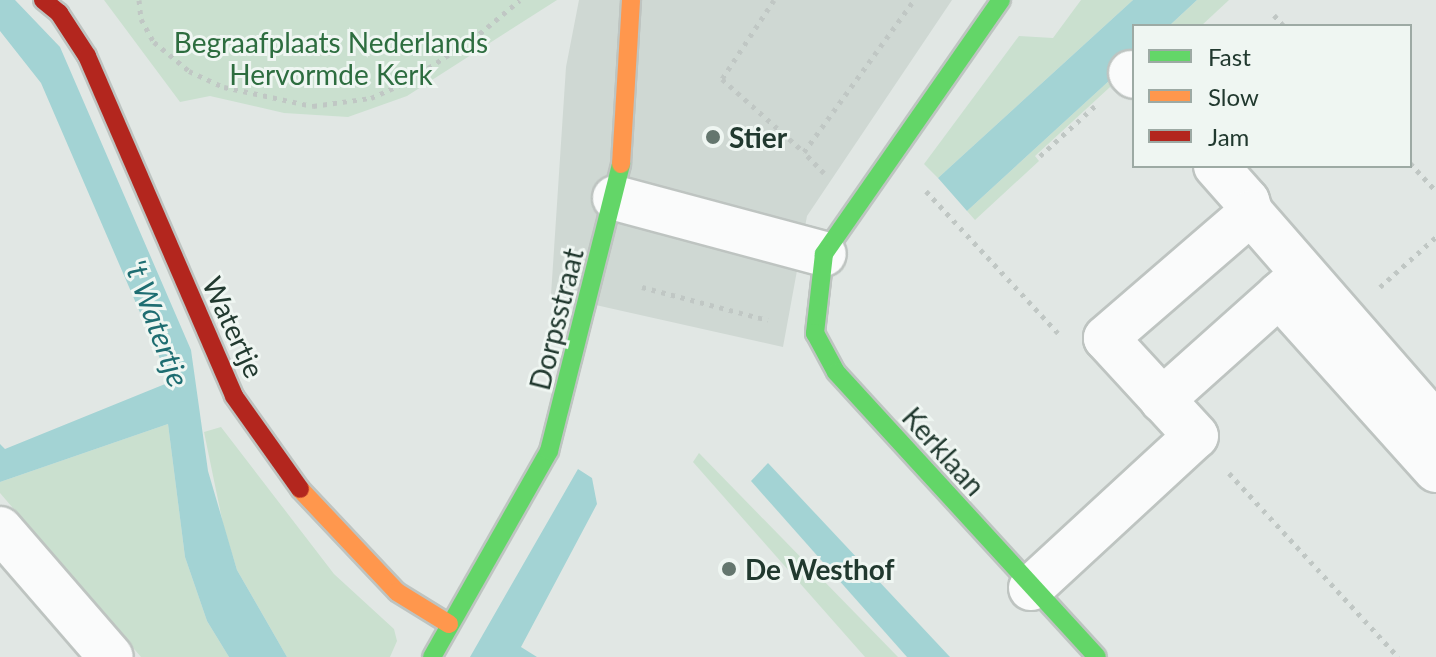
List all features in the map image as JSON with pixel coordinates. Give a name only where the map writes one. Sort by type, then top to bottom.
[{"type":"street","name":"Watertje","points":[[43,0],[59,13],[87,56],[234,396],[289,477],[397,592],[449,624]]},
{"type":"street","name":"Dorpsstraat","points":[[432,657],[549,451],[615,198],[627,129],[631,0]]},
{"type":"street","points":[[815,333],[824,254],[890,151],[1001,0]]},
{"type":"street","points":[[1218,168],[1247,201],[1292,285],[1419,421]]},
{"type":"street","points":[[615,198],[824,254]]},
{"type":"street","points":[[1031,588],[1196,436],[1106,338],[1251,213]]},
{"type":"street","points":[[1162,400],[1292,285]]},
{"type":"street","points":[[1292,285],[1344,320],[1419,421],[1436,470]]},
{"type":"street","name":"Kerklaan","points":[[815,333],[836,372],[1097,657]]},
{"type":"street","points":[[0,529],[111,657]]},
{"type":"path","points":[[139,0],[141,19],[154,42],[189,71],[224,87],[313,106],[371,98],[403,84],[472,40],[520,0]]},
{"type":"path","points":[[774,0],[722,79],[804,152],[854,206]]},
{"type":"path","points":[[804,152],[914,0]]},
{"type":"path","points":[[1274,15],[1282,24]]},
{"type":"path","points":[[1040,156],[1132,74]]},
{"type":"path","points":[[890,151],[1087,365],[1125,358]]},
{"type":"path","points":[[1412,165],[1436,191]]},
{"type":"path","points":[[1344,320],[1436,237]]},
{"type":"path","points":[[596,275],[815,333]]},
{"type":"path","points":[[1196,436],[1398,657]]},
{"type":"shaded area","points":[[579,0],[952,0],[807,216],[783,347],[551,295],[566,67]]},
{"type":"green space","name":"Begraafplaats Nederlands Hervormde Kerk","points":[[104,0],[557,0],[407,96],[348,117],[284,113],[210,96],[180,102]]},
{"type":"green space","points":[[1081,0],[1133,0],[938,178],[924,164],[1019,36],[1053,38]]},
{"type":"green space","points":[[1197,0],[1229,0],[1203,24],[1171,24]]},
{"type":"green space","points":[[1132,60],[1132,67],[1035,156],[1039,161],[975,220],[967,211]]},
{"type":"green space","points":[[168,424],[185,557],[207,621],[229,657],[141,657],[0,493],[0,482]]},
{"type":"green space","points":[[221,427],[334,574],[394,629],[397,641],[390,657],[287,657],[237,570],[223,524],[204,432]]},
{"type":"green space","points":[[699,453],[898,657],[865,657],[693,462]]},
{"type":"water","name":"'t Watertje","points":[[0,0],[15,0],[60,47],[191,350],[208,471],[237,570],[287,657],[229,657],[207,621],[185,557],[168,424],[0,482],[0,444],[5,449],[170,382],[41,83],[0,31]]},
{"type":"water","points":[[1133,0],[1197,0],[1171,24],[1132,24],[1132,60],[967,211],[938,178]]},
{"type":"water","points":[[768,463],[950,657],[907,657],[751,481]]},
{"type":"water","points":[[578,469],[592,478],[597,504],[521,647],[537,657],[470,657]]},
{"type":"traffic: fast","points":[[1001,0],[824,254],[815,333],[836,372],[1097,657]]},
{"type":"traffic: fast","points":[[432,657],[549,451],[621,164]]},
{"type":"traffic: slow","points":[[621,164],[631,0]]},
{"type":"traffic: slow","points":[[300,489],[397,592],[449,624]]},
{"type":"traffic: jam","points":[[43,0],[59,13],[87,56],[234,396],[300,489]]},
{"type":"place","name":"Stier","points":[[713,137]]},
{"type":"place","name":"De Westhof","points":[[729,569]]}]
